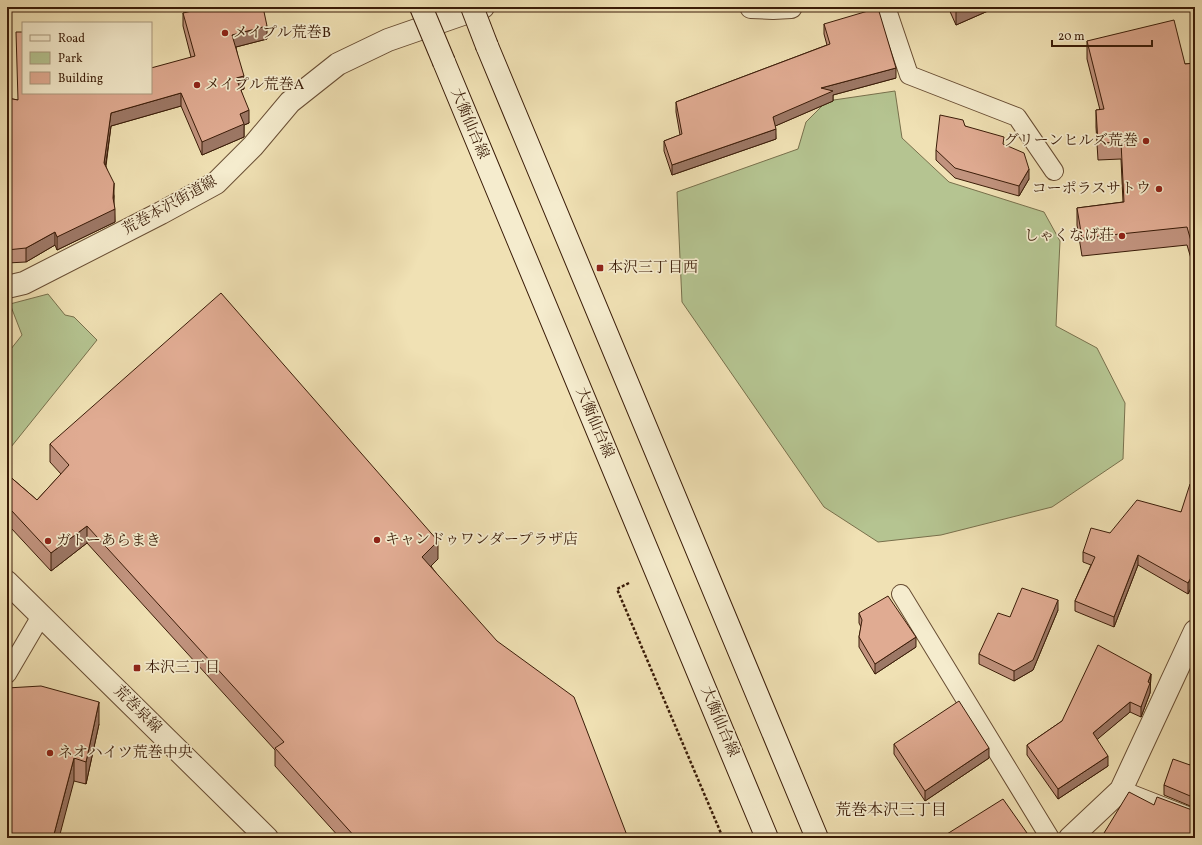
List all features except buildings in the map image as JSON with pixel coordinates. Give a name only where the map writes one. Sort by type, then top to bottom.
[{"type":"main road","name":"大衡仙台線","points":[[421,7],[767,838]]},
{"type":"main road","points":[[472,7],[817,838]]},
{"type":"main road","name":"荒巻本沢街道線","points":[[7,287],[24,283],[161,213],[216,183],[253,146],[290,102],[338,64],[388,40],[483,7]]},
{"type":"main road","points":[[751,7],[791,7]]},
{"type":"main road","name":"荒巻泉線","points":[[7,582],[267,838]]},
{"type":"main road","points":[[1070,838],[1121,790],[1195,631]]},
{"type":"lane","points":[[886,7],[909,75],[1017,117],[1054,171]]},
{"type":"lane","points":[[901,594],[1050,838]]},
{"type":"lane","points":[[7,674],[42,616]]},
{"type":"lane","points":[[1121,790],[1195,819]]},
{"type":"path","points":[[628,583],[617,590],[723,838]]},
{"type":"green space","points":[[895,91],[902,138],[949,182],[1044,212],[1060,241],[1056,326],[1097,348],[1125,403],[1123,459],[1052,507],[941,535],[878,542],[824,507],[682,302],[677,192],[798,149],[806,122],[827,101]]},
{"type":"green space","points":[[48,294],[65,315],[74,317],[97,340],[7,452],[7,354],[22,335],[10,304]]},
{"type":"place","name":"メイプル荒巻B","points":[[225,33]]},
{"type":"place","name":"メイプル荒巻A","points":[[197,85]]},
{"type":"place","name":"グリーンヒルズ荒巻","points":[[1146,141]]},
{"type":"place","name":"コーポラスサトウ","points":[[1159,189]]},
{"type":"place","name":"しゃくなげ荘","points":[[1122,236]]},
{"type":"place","name":"本沢三丁目西","points":[[600,268]]},
{"type":"place","name":"キャンドゥワンダープラザ店","points":[[377,540]]},
{"type":"place","name":"ガトーあらまき","points":[[48,541]]},
{"type":"place","name":"本沢三丁目","points":[[137,668]]},
{"type":"place","name":"ネオハイツ荒巻中央","points":[[50,753]]},
{"type":"district","name":"荒巻本沢三丁目","points":[[891,811]]}]
